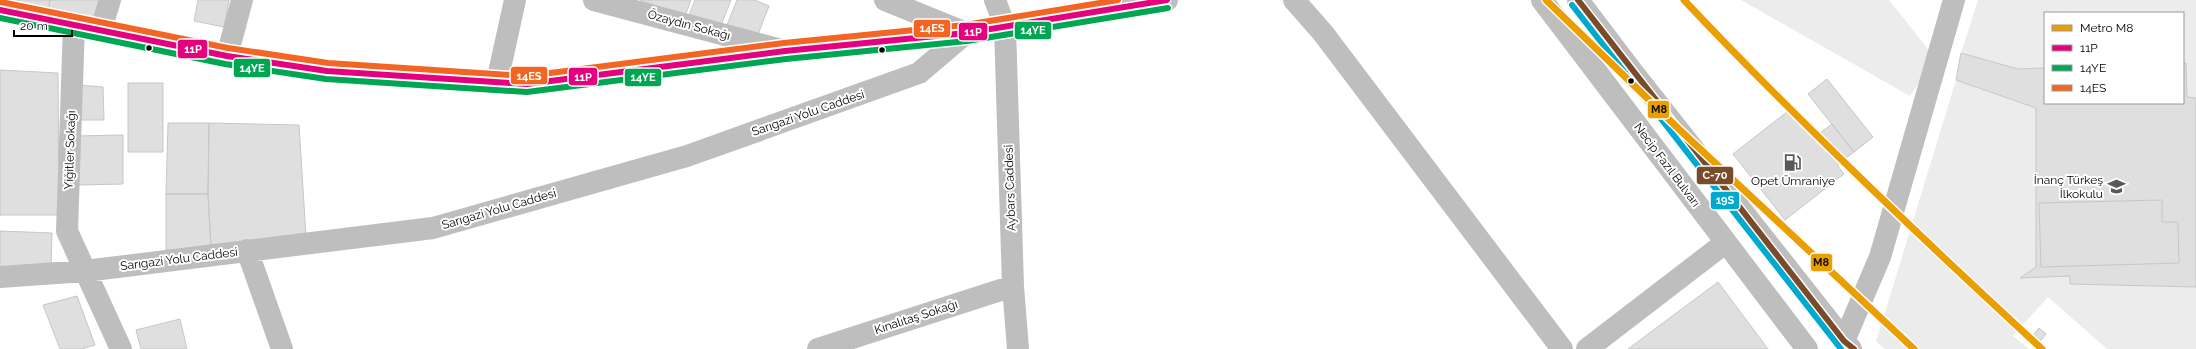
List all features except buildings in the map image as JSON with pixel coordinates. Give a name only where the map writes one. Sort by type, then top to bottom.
[{"type":"street","points":[[101,29],[110,0]]},
{"type":"street","points":[[227,56],[242,0]]},
{"type":"street","points":[[497,82],[515,0]]},
{"type":"street","name":"Özaydın Sokağı","points":[[594,0],[785,51]]},
{"type":"street","points":[[885,0],[966,33]]},
{"type":"street","name":"Aybars Caddesi","points":[[995,0],[1005,28],[1013,286],[1018,349]]},
{"type":"street","points":[[1,7],[74,25],[101,29],[227,56],[327,71],[527,84],[785,51],[1005,28],[1167,0]]},
{"type":"street","points":[[1294,0],[1323,33],[1562,349]]},
{"type":"street","name":"Necip Fazıl Bulvarı","points":[[1542,0],[1807,349]]},
{"type":"street","points":[[1578,0],[1631,70],[1850,346]]},
{"type":"street","points":[[1850,346],[1880,257],[1954,0]]},
{"type":"street","name":"Yiğitler Sokağı","points":[[74,25],[67,231],[121,349]]},
{"type":"street","name":"Sarıgazi Yolu Caddesi","points":[[0,277],[85,271],[433,228],[687,156],[919,73],[966,33]]},
{"type":"street","points":[[1587,349],[1726,243]]},
{"type":"street","points":[[247,250],[282,349]]},
{"type":"street","name":"Kınalıtaş Sokağı","points":[[818,349],[1013,286]]},
{"type":"shaded area","points":[[1741,0],[1889,0],[1936,59],[1910,96]]},
{"type":"shaded area","points":[[1978,0],[2196,0],[2196,98],[2187,97],[2186,64],[2184,64],[2184,12],[2044,12],[2044,68],[2018,69],[1961,53]]},
{"type":"shaded area","points":[[1956,80],[2036,108],[2036,267],[2021,278],[2070,276],[2070,284],[2196,287],[2196,349],[2107,349],[2048,297],[2013,336],[2029,349],[1885,349],[1876,342]]},
{"type":"metro line","name":"M8","points":[[1546,0],[1682,132],[1914,349]]},
{"type":"metro line","name":"M8","points":[[1684,0],[1771,90],[1860,178],[2042,349]]},
{"type":"transit line","name":"14ES","points":[[1,2],[228,48],[328,63],[527,76],[784,43],[965,25],[1118,0]]},
{"type":"transit line","name":"11P","points":[[0,10],[227,56],[327,71],[527,84],[785,51],[966,33],[1167,0]]},
{"type":"transit line","name":"C-70","points":[[1578,0],[1844,341],[1854,349]]},
{"type":"transit line","name":"19S","points":[[1572,5],[1841,349]]},
{"type":"transit line","name":"14YE","points":[[0,18],[225,64],[326,79],[527,92],[786,59],[967,41],[1168,8]]},
{"type":"place","name":"Opet Ümraniye","points":[[1793,162]]},
{"type":"place","name":"İnanç Türkeş İlkokulu","points":[[2116,187]]}]
